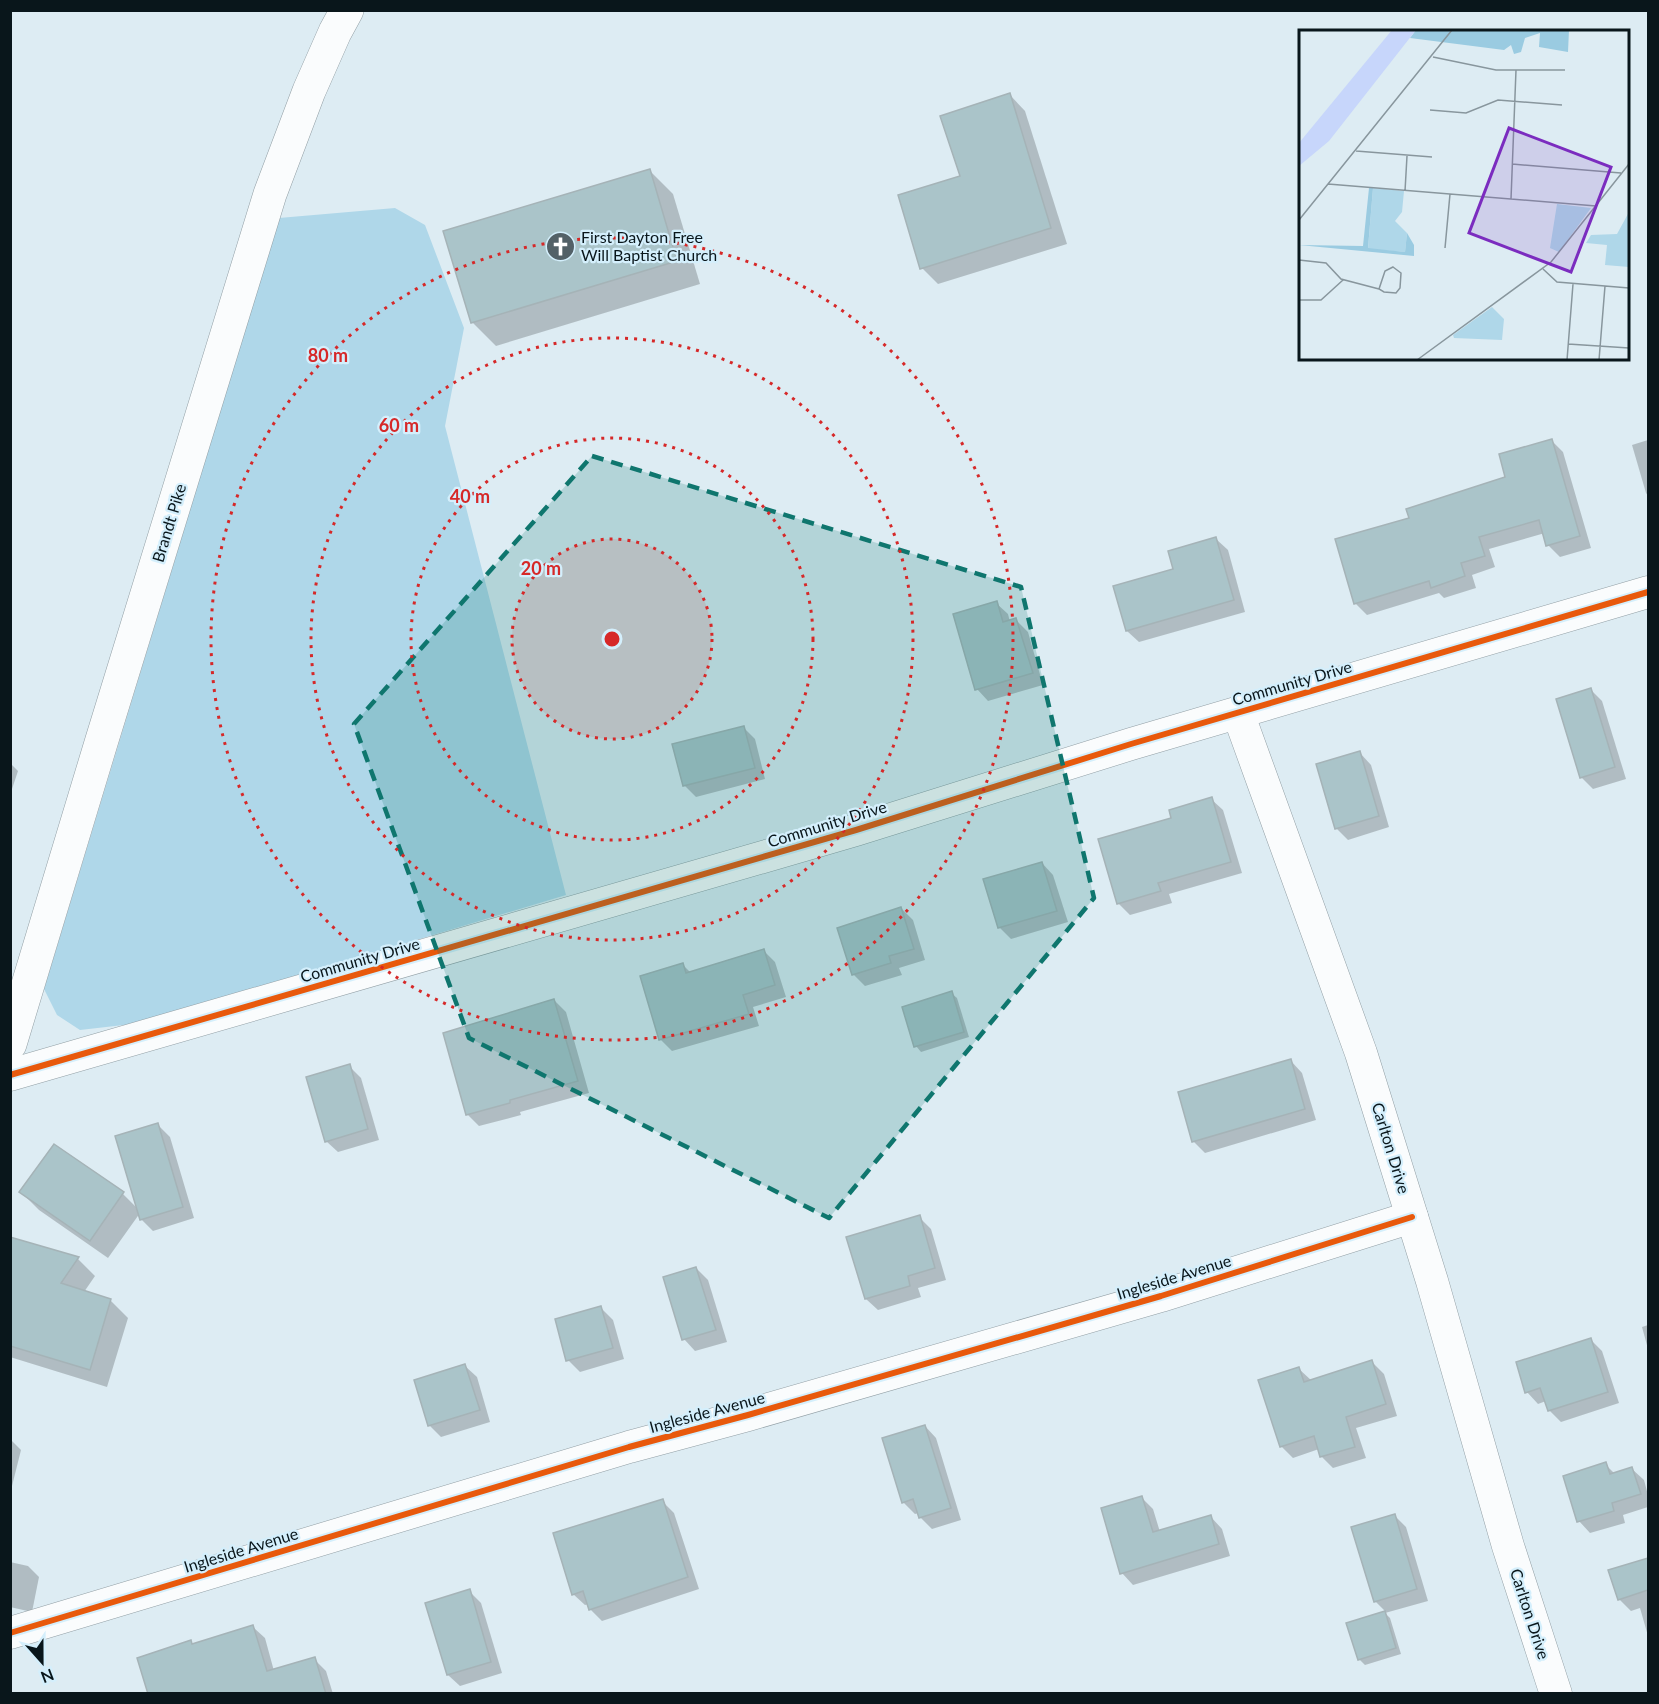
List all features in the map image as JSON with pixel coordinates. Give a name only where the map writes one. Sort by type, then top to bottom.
[{"type":"main road","name":"Brandt Pike","points":[[10,1044],[270,194],[309,91],[347,10]]},
{"type":"street","name":"Community Drive","points":[[10,1075],[856,830],[1131,744],[1648,592]]},
{"type":"street","name":"Carlton Drive","points":[[1238,713],[1361,1053],[1432,1281],[1508,1546],[1556,1694]]},
{"type":"street","name":"Ingleside Avenue","points":[[10,1633],[629,1447],[1161,1296],[1412,1217]]},
{"type":"highlighted area","points":[[592,456],[1021,587],[1094,898],[829,1218],[469,1038],[354,724]]},
{"type":"shaded area","points":[[395,208],[425,225],[464,328],[445,426],[566,895],[141,1023],[80,1030],[57,1015],[44,989],[279,218]]},
{"type":"building","points":[[1010,93],[1051,228],[920,269],[898,195],[960,176],[940,116]]},
{"type":"building","name":"First Dayton Free Will Baptist Church","points":[[650,169],[677,261],[471,323],[443,231]]},
{"type":"building","points":[[1552,439],[1580,536],[1546,546],[1539,520],[1479,537],[1485,556],[1461,563],[1465,576],[1431,588],[1429,581],[1354,604],[1335,539],[1409,518],[1406,509],[1505,477],[1499,454]]},
{"type":"building","points":[[1216,537],[1234,600],[1126,631],[1113,586],[1173,569],[1168,551]]},
{"type":"building","points":[[997,601],[1003,622],[1016,618],[1033,673],[975,690],[953,614]]},
{"type":"building","points":[[1591,688],[1615,767],[1580,778],[1556,699]]},
{"type":"building","points":[[744,726],[755,768],[683,786],[672,744]]},
{"type":"building","points":[[1360,751],[1379,816],[1335,829],[1316,764]]},
{"type":"building","points":[[1212,797],[1231,862],[1158,883],[1161,891],[1117,904],[1098,839],[1171,818],[1169,810]]},
{"type":"building","points":[[1042,862],[1057,911],[998,928],[983,879]]},
{"type":"building","points":[[901,907],[914,949],[889,956],[891,963],[852,975],[837,928]]},
{"type":"building","points":[[764,949],[775,985],[743,995],[749,1014],[659,1040],[640,976],[683,963],[686,973]]},
{"type":"building","points":[[952,991],[964,1032],[914,1047],[902,1007]]},
{"type":"building","points":[[554,999],[578,1081],[466,1115],[443,1033]]},
{"type":"building","points":[[1291,1059],[1305,1109],[1192,1142],[1178,1092]]},
{"type":"building","points":[[350,1064],[368,1129],[325,1142],[306,1077]]},
{"type":"building","points":[[158,1123],[183,1207],[140,1220],[115,1136]]},
{"type":"building","points":[[54,1144],[124,1192],[90,1241],[19,1192]]},
{"type":"building","points":[[920,1215],[935,1268],[908,1276],[910,1286],[865,1299],[846,1237]]},
{"type":"building","points":[[10,1237],[79,1257],[61,1283],[111,1299],[90,1370],[10,1346]]},
{"type":"building","points":[[696,1267],[716,1330],[682,1340],[663,1277]]},
{"type":"building","points":[[601,1306],[613,1348],[566,1361],[555,1319]]},
{"type":"building","points":[[1591,1338],[1608,1392],[1548,1411],[1540,1388],[1525,1393],[1516,1362]]},
{"type":"building","points":[[1372,1360],[1386,1404],[1346,1417],[1355,1447],[1320,1457],[1314,1436],[1280,1447],[1258,1380],[1299,1367],[1304,1382]]},
{"type":"building","points":[[465,1364],[480,1410],[428,1426],[414,1380]]},
{"type":"building","points":[[925,1425],[951,1508],[919,1518],[913,1499],[902,1503],[882,1438]]},
{"type":"building","points":[[1606,1462],[1610,1474],[1632,1467],[1641,1494],[1612,1503],[1614,1511],[1577,1522],[1563,1476]]},
{"type":"building","points":[[1142,1496],[1153,1532],[1211,1515],[1219,1544],[1120,1574],[1101,1508]]},
{"type":"building","points":[[663,1499],[688,1577],[589,1610],[583,1591],[572,1595],[553,1533]]},
{"type":"building","points":[[1395,1514],[1417,1589],[1374,1602],[1351,1527]]},
{"type":"building","points":[[1648,1558],[1648,1590],[1618,1600],[1608,1570]]},
{"type":"building","points":[[470,1589],[491,1662],[447,1675],[425,1603]]},
{"type":"building","points":[[1385,1611],[1396,1648],[1358,1660],[1346,1623]]},
{"type":"building","points":[[253,1625],[267,1671],[315,1657],[326,1694],[148,1694],[137,1658],[191,1640],[192,1644]]},
{"type":"cycle path","points":[[10,1075],[856,830],[1131,744],[1648,592]]},
{"type":"cycle path","points":[[10,1633],[629,1447],[1161,1296],[1412,1217]]},
{"type":"place","name":"First Dayton Free Will Baptist Church","points":[[560,246]]}]
